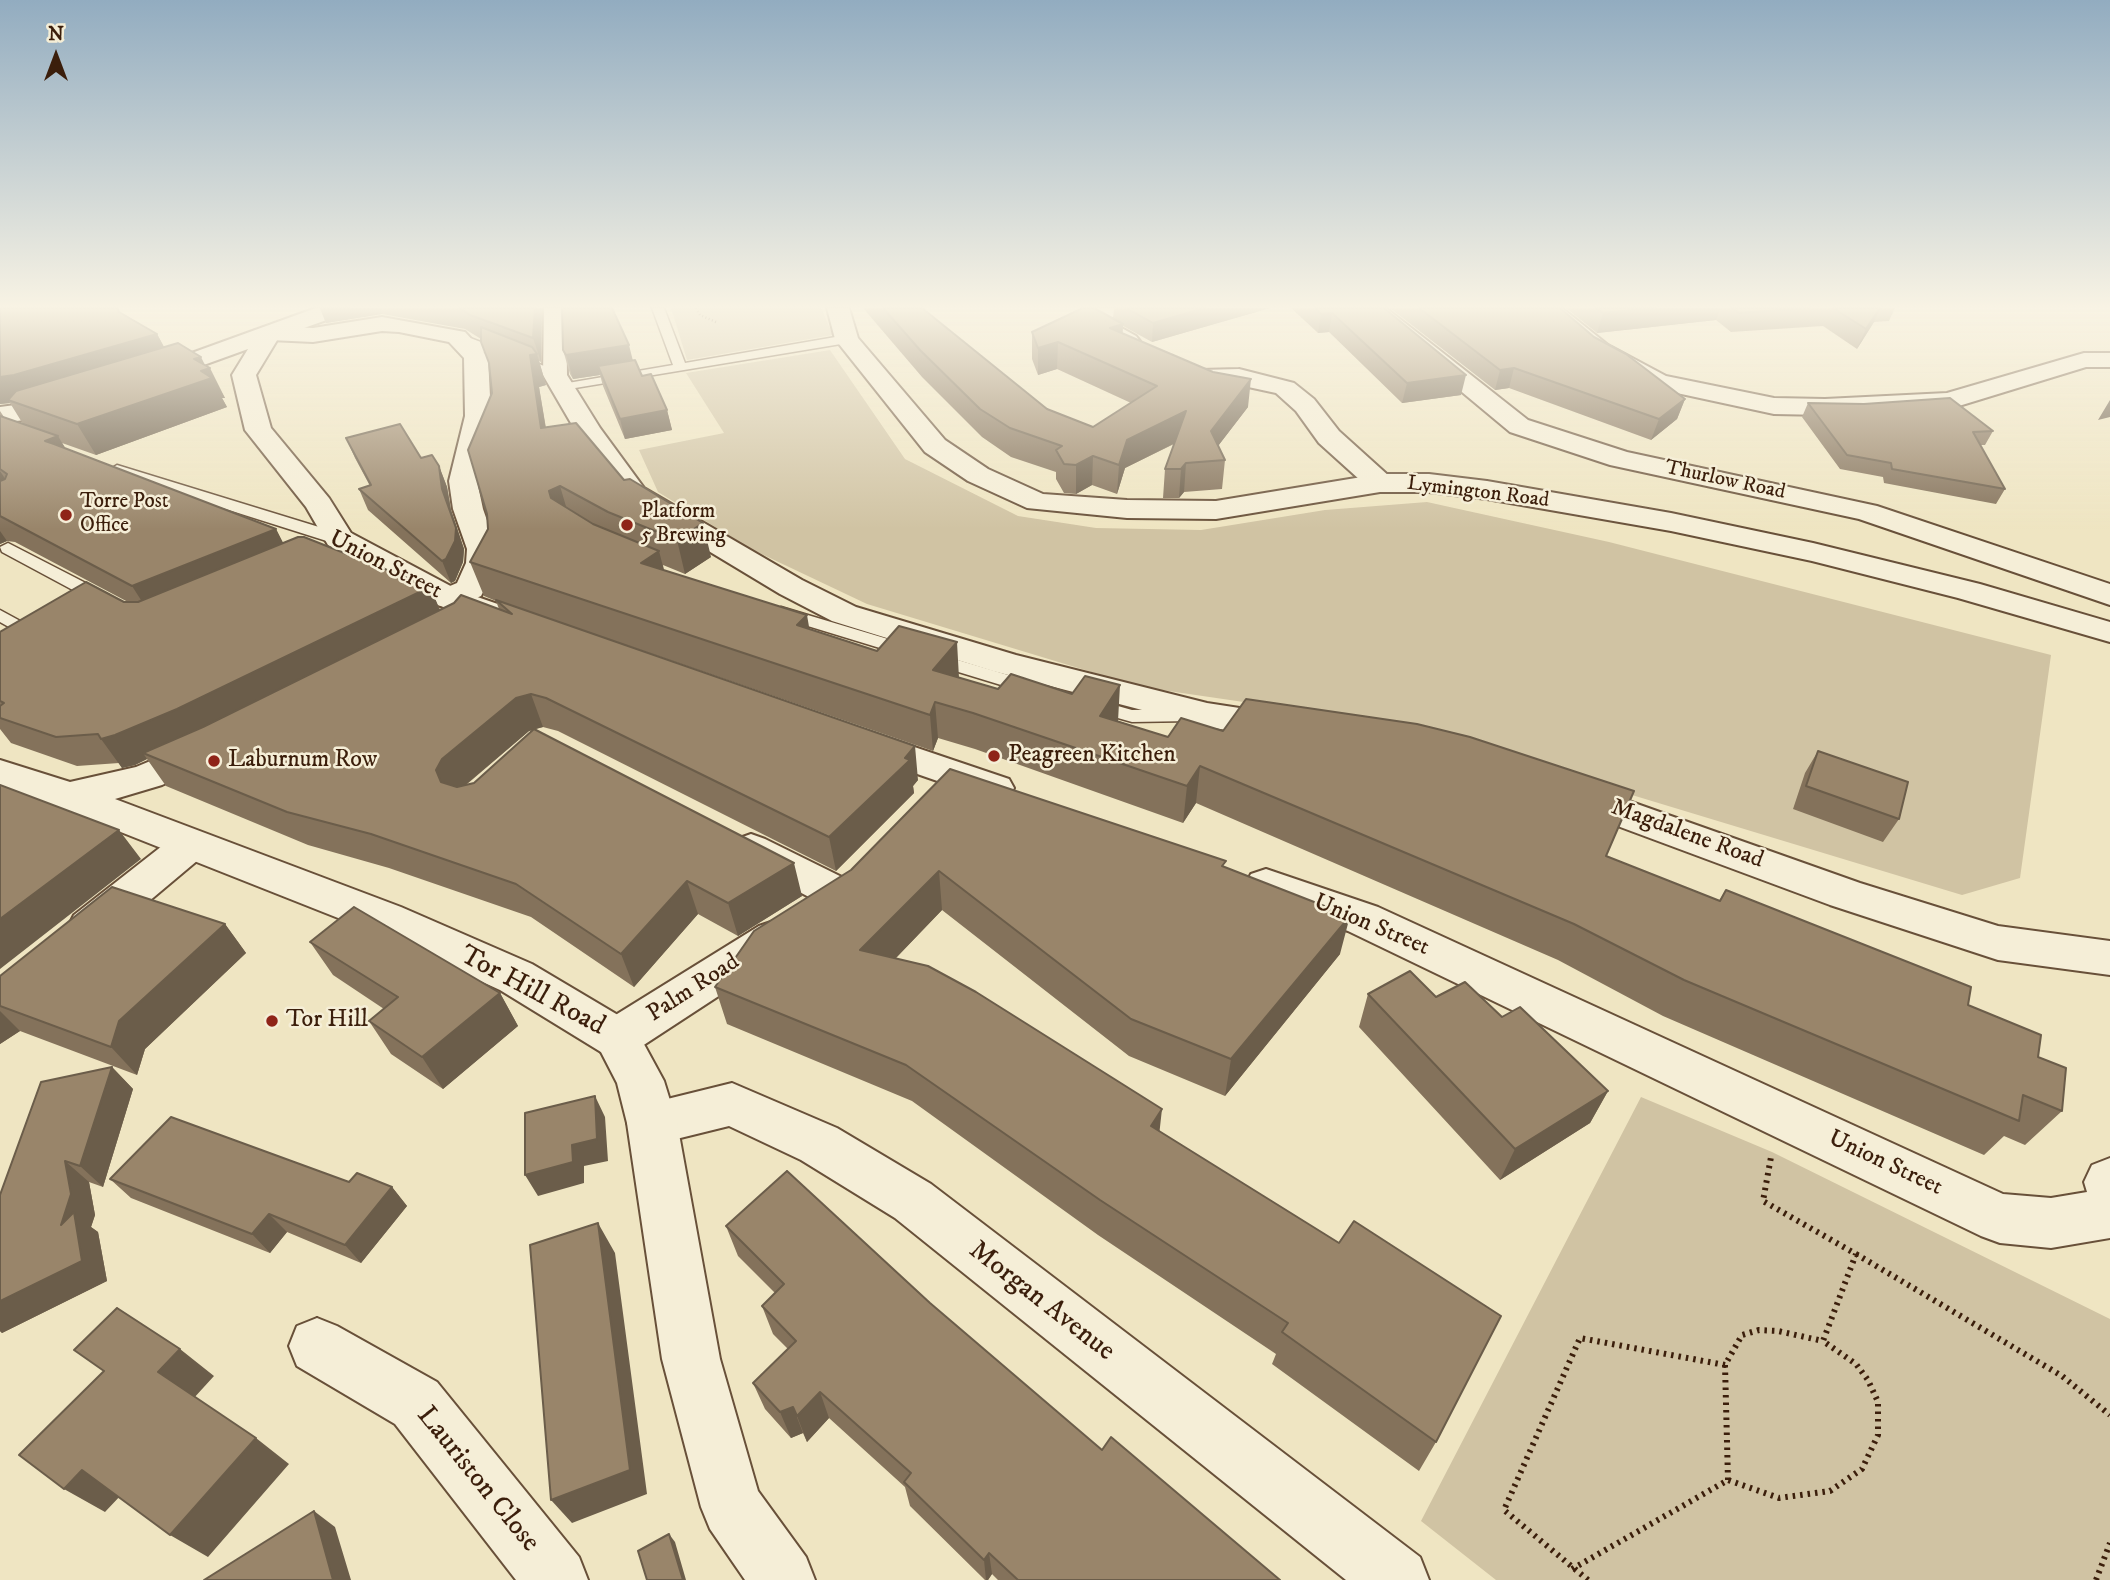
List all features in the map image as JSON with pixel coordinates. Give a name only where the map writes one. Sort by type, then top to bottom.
[{"type":"street","points":[[123,384],[130,382]]},
{"type":"street","points":[[246,382],[258,429],[319,503],[335,544]]},
{"type":"street","points":[[455,612],[482,563],[482,549],[468,509],[463,481],[478,416],[477,382]]},
{"type":"street","points":[[558,382],[634,494],[791,587],[834,608],[1005,663],[1207,715],[1315,732]]},
{"type":"street","name":"Lymington Road","points":[[882,382],[935,446],[978,475],[1037,502],[1127,509],[1216,510],[1380,483],[1429,483],[1488,490],[1671,522],[1814,552],[2110,632]]},
{"type":"street","points":[[1259,382],[1285,388],[1305,405],[1329,437],[1380,483]]},
{"type":"street","name":"Thurlow Road","points":[[1464,382],[1519,426],[1620,458],[1867,512],[2110,595]]},
{"type":"street","points":[[1658,382],[1774,406],[1825,407],[1949,401],[2012,382]]},
{"type":"street","points":[[17,417],[89,394]]},
{"type":"street","name":"Union Street","points":[[335,544],[455,612],[537,628]]},
{"type":"street","points":[[2058,618],[2110,651]]},
{"type":"street","points":[[830,731],[1030,800]]},
{"type":"street","points":[[69,796],[149,776],[233,737]]},
{"type":"street","name":"Tor Hill Road","points":[[0,773],[69,796],[386,919],[516,977],[617,1038],[640,1081],[652,1124],[691,1359],[732,1507],[783,1580]]},
{"type":"street","points":[[929,805],[958,775]]},
{"type":"street","name":"Magdalene Road","points":[[1542,783],[1658,823],[1845,894],[1998,943],[2110,958]]},
{"type":"street","points":[[718,832],[841,895]]},
{"type":"street","points":[[63,947],[190,845]]},
{"type":"street","name":"Palm Road","points":[[617,1038],[841,895],[870,865]]},
{"type":"street","name":"Union Street","points":[[1235,874],[1363,919],[2000,1218],[2051,1223],[2110,1213]]},
{"type":"street","name":"Morgan Avenue","points":[[652,1124],[732,1104],[819,1144],[913,1201],[1397,1580]]},
{"type":"street","name":"Lauriston Close","points":[[317,1346],[416,1403],[556,1580]]},
{"type":"lane","name":"Union Street","points":[[98,463],[335,544]]},
{"type":"lane","points":[[8,548],[114,605]]},
{"type":"lane","points":[[768,609],[934,660],[1132,716],[1207,715]]},
{"type":"lane","points":[[0,615],[26,629],[23,642],[0,655]]},
{"type":"path","points":[[1771,1110],[1772,1152],[1763,1201],[2062,1376],[2110,1415]]},
{"type":"path","points":[[1823,1341],[1856,1254]]},
{"type":"path","points":[[1572,1569],[1728,1480],[1779,1498],[1830,1491],[1862,1469],[1878,1435],[1878,1402],[1868,1380],[1856,1364],[1823,1341],[1778,1331],[1759,1330],[1742,1335],[1725,1365],[1728,1480]]},
{"type":"path","points":[[1588,1580],[1504,1510],[1580,1338],[1725,1365]]},
{"type":"path","points":[[2096,1580],[2110,1543]]},
{"type":"shaded area","points":[[692,382],[852,382],[905,459],[1018,516],[1096,528],[1201,530],[1325,510],[1427,502],[1609,542],[2051,655],[2020,878],[1962,895],[1401,725],[1141,687],[867,604],[751,549],[658,492],[639,450],[724,433]]},
{"type":"shaded area","points":[[1641,1097],[1772,1152],[2110,1319],[2110,1580],[1496,1580],[1421,1521]]},
{"type":"building","points":[[47,382],[201,382],[77,424],[8,400],[16,391]]},
{"type":"building","points":[[491,382],[534,382],[541,428],[576,423],[624,480],[630,479],[703,523],[677,540],[608,512],[560,486],[549,491],[551,498],[593,524],[659,551],[641,563],[807,615],[797,625],[877,651],[899,626],[957,642],[933,670],[998,689],[1011,674],[1072,694],[1085,676],[1120,685],[1100,716],[1168,737],[1181,718],[1223,731],[1246,699],[1417,724],[1470,737],[1634,791],[1606,856],[1720,901],[1726,890],[1971,987],[1968,1005],[2041,1035],[2038,1057],[2066,1068],[2062,1111],[2023,1095],[2019,1121],[1684,980],[1574,924],[1200,766],[1187,786],[935,702],[930,715],[470,562],[488,529],[487,514],[468,450],[492,393]]},
{"type":"building","points":[[605,382],[654,382],[667,410],[620,419]]},
{"type":"building","points":[[952,382],[1013,382],[1047,409],[1093,427],[1157,386],[1147,382],[1249,382],[1211,431],[1225,460],[1186,463],[1181,469],[1165,469],[1186,411],[1127,440],[1119,465],[1093,456],[1076,465],[1064,464],[1056,450],[1062,446],[1010,428],[980,409]]},
{"type":"building","points":[[1553,382],[1662,382],[1685,399],[1659,419]]},
{"type":"building","points":[[1950,398],[1993,431],[1973,432],[2005,489],[1892,469],[1891,463],[1847,455],[1808,403],[1864,404]]},
{"type":"building","points":[[0,416],[58,436],[45,441],[276,529],[132,586],[0,516],[0,481],[5,479],[7,474],[0,469]]},
{"type":"building","points":[[400,424],[421,458],[432,455],[439,466],[442,489],[456,528],[455,541],[446,559],[442,561],[359,489],[371,485],[346,438]]},
{"type":"building","points":[[298,537],[304,537],[430,587],[177,709],[115,735],[101,739],[98,734],[56,737],[0,718],[0,706],[4,703],[0,701],[0,632],[86,582],[124,602],[138,602]]},
{"type":"building","points":[[461,595],[512,614],[496,600],[915,746],[905,758],[910,760],[829,837],[546,698],[531,694],[516,698],[442,759],[436,770],[441,782],[457,787],[474,783],[534,729],[794,863],[728,903],[687,881],[621,954],[516,884],[371,834],[287,812],[143,753],[203,727],[454,603]]},
{"type":"building","points":[[1818,751],[1908,782],[1899,819],[1806,786]]},
{"type":"building","points":[[950,769],[1226,861],[1222,866],[1350,916],[1231,1059],[1131,1019],[939,871],[860,950],[928,966],[976,992],[1162,1109],[1151,1126],[1339,1243],[1354,1221],[1501,1316],[1436,1442],[1282,1332],[1288,1323],[1100,1200],[906,1065],[715,987],[754,931],[851,870]]},
{"type":"building","points":[[0,785],[119,830],[0,919]]},
{"type":"building","points":[[112,887],[225,924],[119,1021],[111,1047],[0,1006],[0,976]]},
{"type":"building","points":[[354,907],[500,993],[422,1057],[369,1021],[398,997],[310,942]]},
{"type":"building","points":[[1410,971],[1436,997],[1465,982],[1502,1017],[1520,1007],[1608,1091],[1515,1149],[1368,994]]},
{"type":"building","points":[[112,1067],[80,1166],[65,1161],[71,1194],[61,1225],[74,1212],[82,1261],[0,1301],[0,1195],[41,1082]]},
{"type":"building","points":[[595,1096],[597,1139],[572,1145],[573,1162],[525,1175],[525,1113]]},
{"type":"building","points":[[171,1117],[349,1182],[357,1173],[392,1187],[345,1245],[269,1214],[252,1234],[110,1179]]},
{"type":"building","points":[[787,1171],[930,1303],[1102,1450],[1111,1437],[1280,1580],[1018,1580],[989,1553],[984,1560],[904,1482],[911,1473],[820,1392],[797,1416],[793,1407],[780,1412],[753,1383],[796,1341],[762,1306],[784,1284],[726,1226]]},
{"type":"building","points":[[598,1223],[630,1470],[551,1500],[530,1245]]},
{"type":"building","points":[[117,1308],[180,1349],[158,1372],[256,1438],[170,1535],[82,1470],[64,1489],[19,1455],[104,1371],[74,1350]]},
{"type":"building","points":[[314,1511],[333,1580],[204,1580]]},
{"type":"building","points":[[669,1534],[683,1580],[647,1580],[638,1551]]},
{"type":"place","name":"Torre Post Office","points":[[66,515]]},
{"type":"place","name":"Platform 5 Brewing","points":[[627,525]]},
{"type":"place","name":"Peagreen Kitchen","points":[[994,756]]},
{"type":"place","name":"Laburnum Row","points":[[214,761]]},
{"type":"place","name":"Tor Hill","points":[[272,1021]]}]
